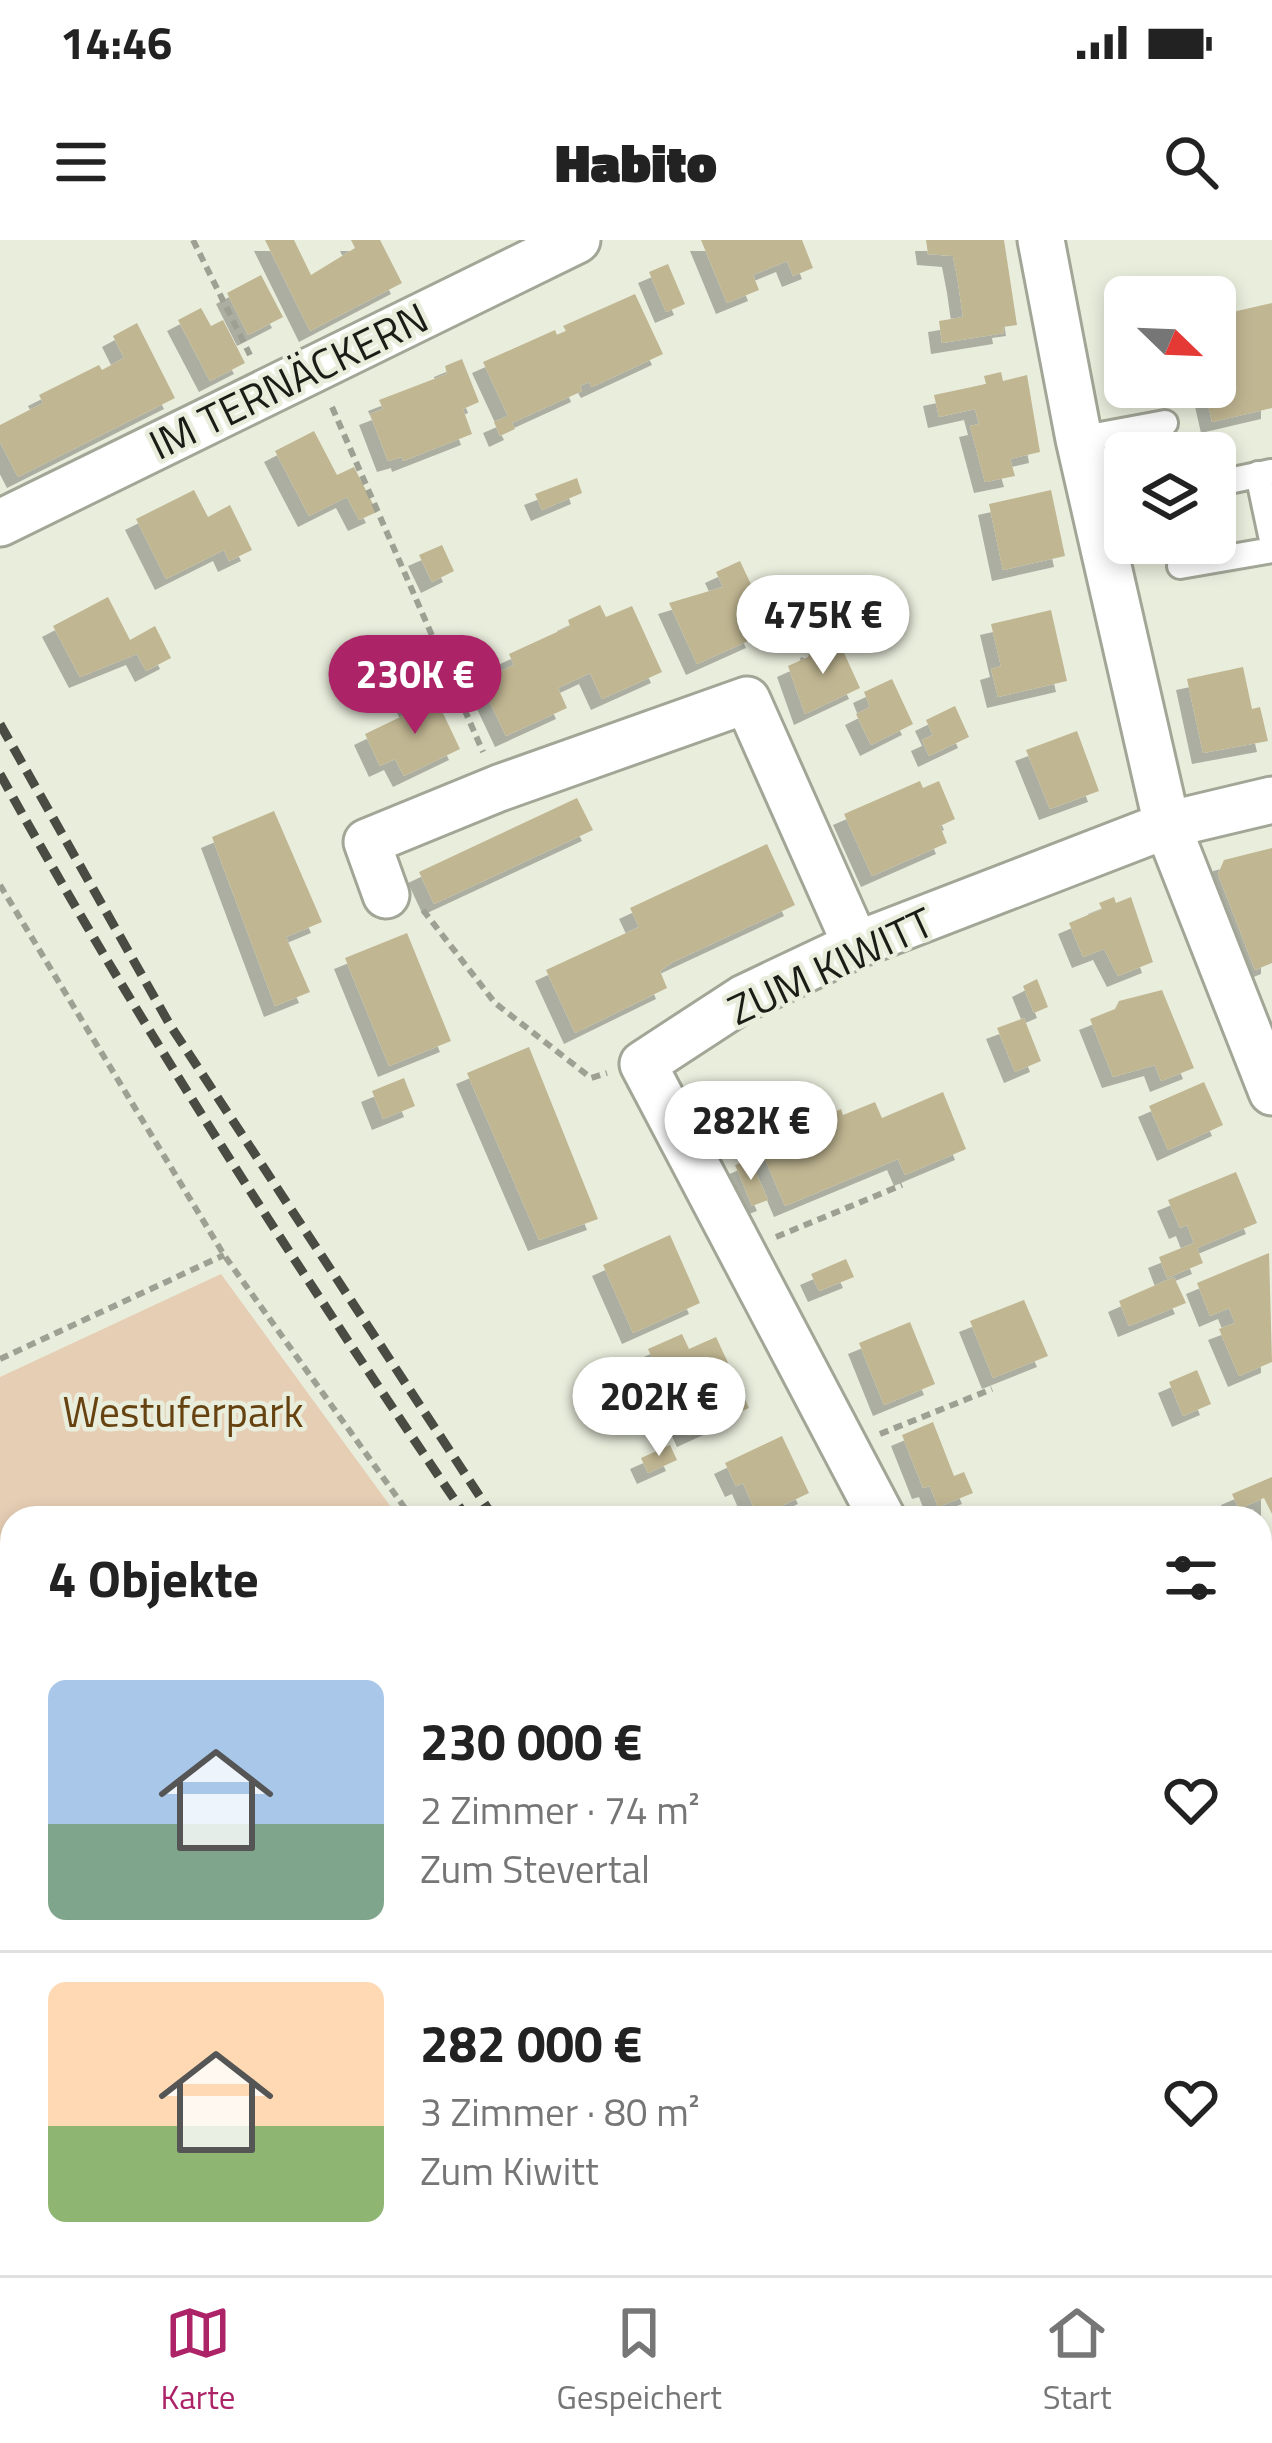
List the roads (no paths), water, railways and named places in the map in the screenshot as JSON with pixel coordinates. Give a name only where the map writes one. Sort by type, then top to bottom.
[{"type":"street","name":"IM TERNÄCKERN","points":[[0,523],[266,388],[577,240]]},
{"type":"street","points":[[1041,240],[1078,439],[1104,494]]},
{"type":"street","points":[[1120,564],[1167,825],[1272,1092]]},
{"type":"street","points":[[386,895],[367,842],[499,788],[747,700],[856,945]]},
{"type":"street","name":"ZUM KIWITT","points":[[875,1506],[643,1064],[745,998],[856,945],[1167,825],[1272,800]]},
{"type":"lane","points":[[1078,439],[1165,423]]},
{"type":"lane","points":[[1265,473],[1272,540]]},
{"type":"lane","points":[[1180,566],[1272,550]]},
{"type":"railway","points":[[0,724],[170,1025],[486,1506]]},
{"type":"railway","points":[[0,774],[225,1151],[459,1506]]},
{"type":"park label","name":"Westuferpark","points":[[183,1411]]}]
